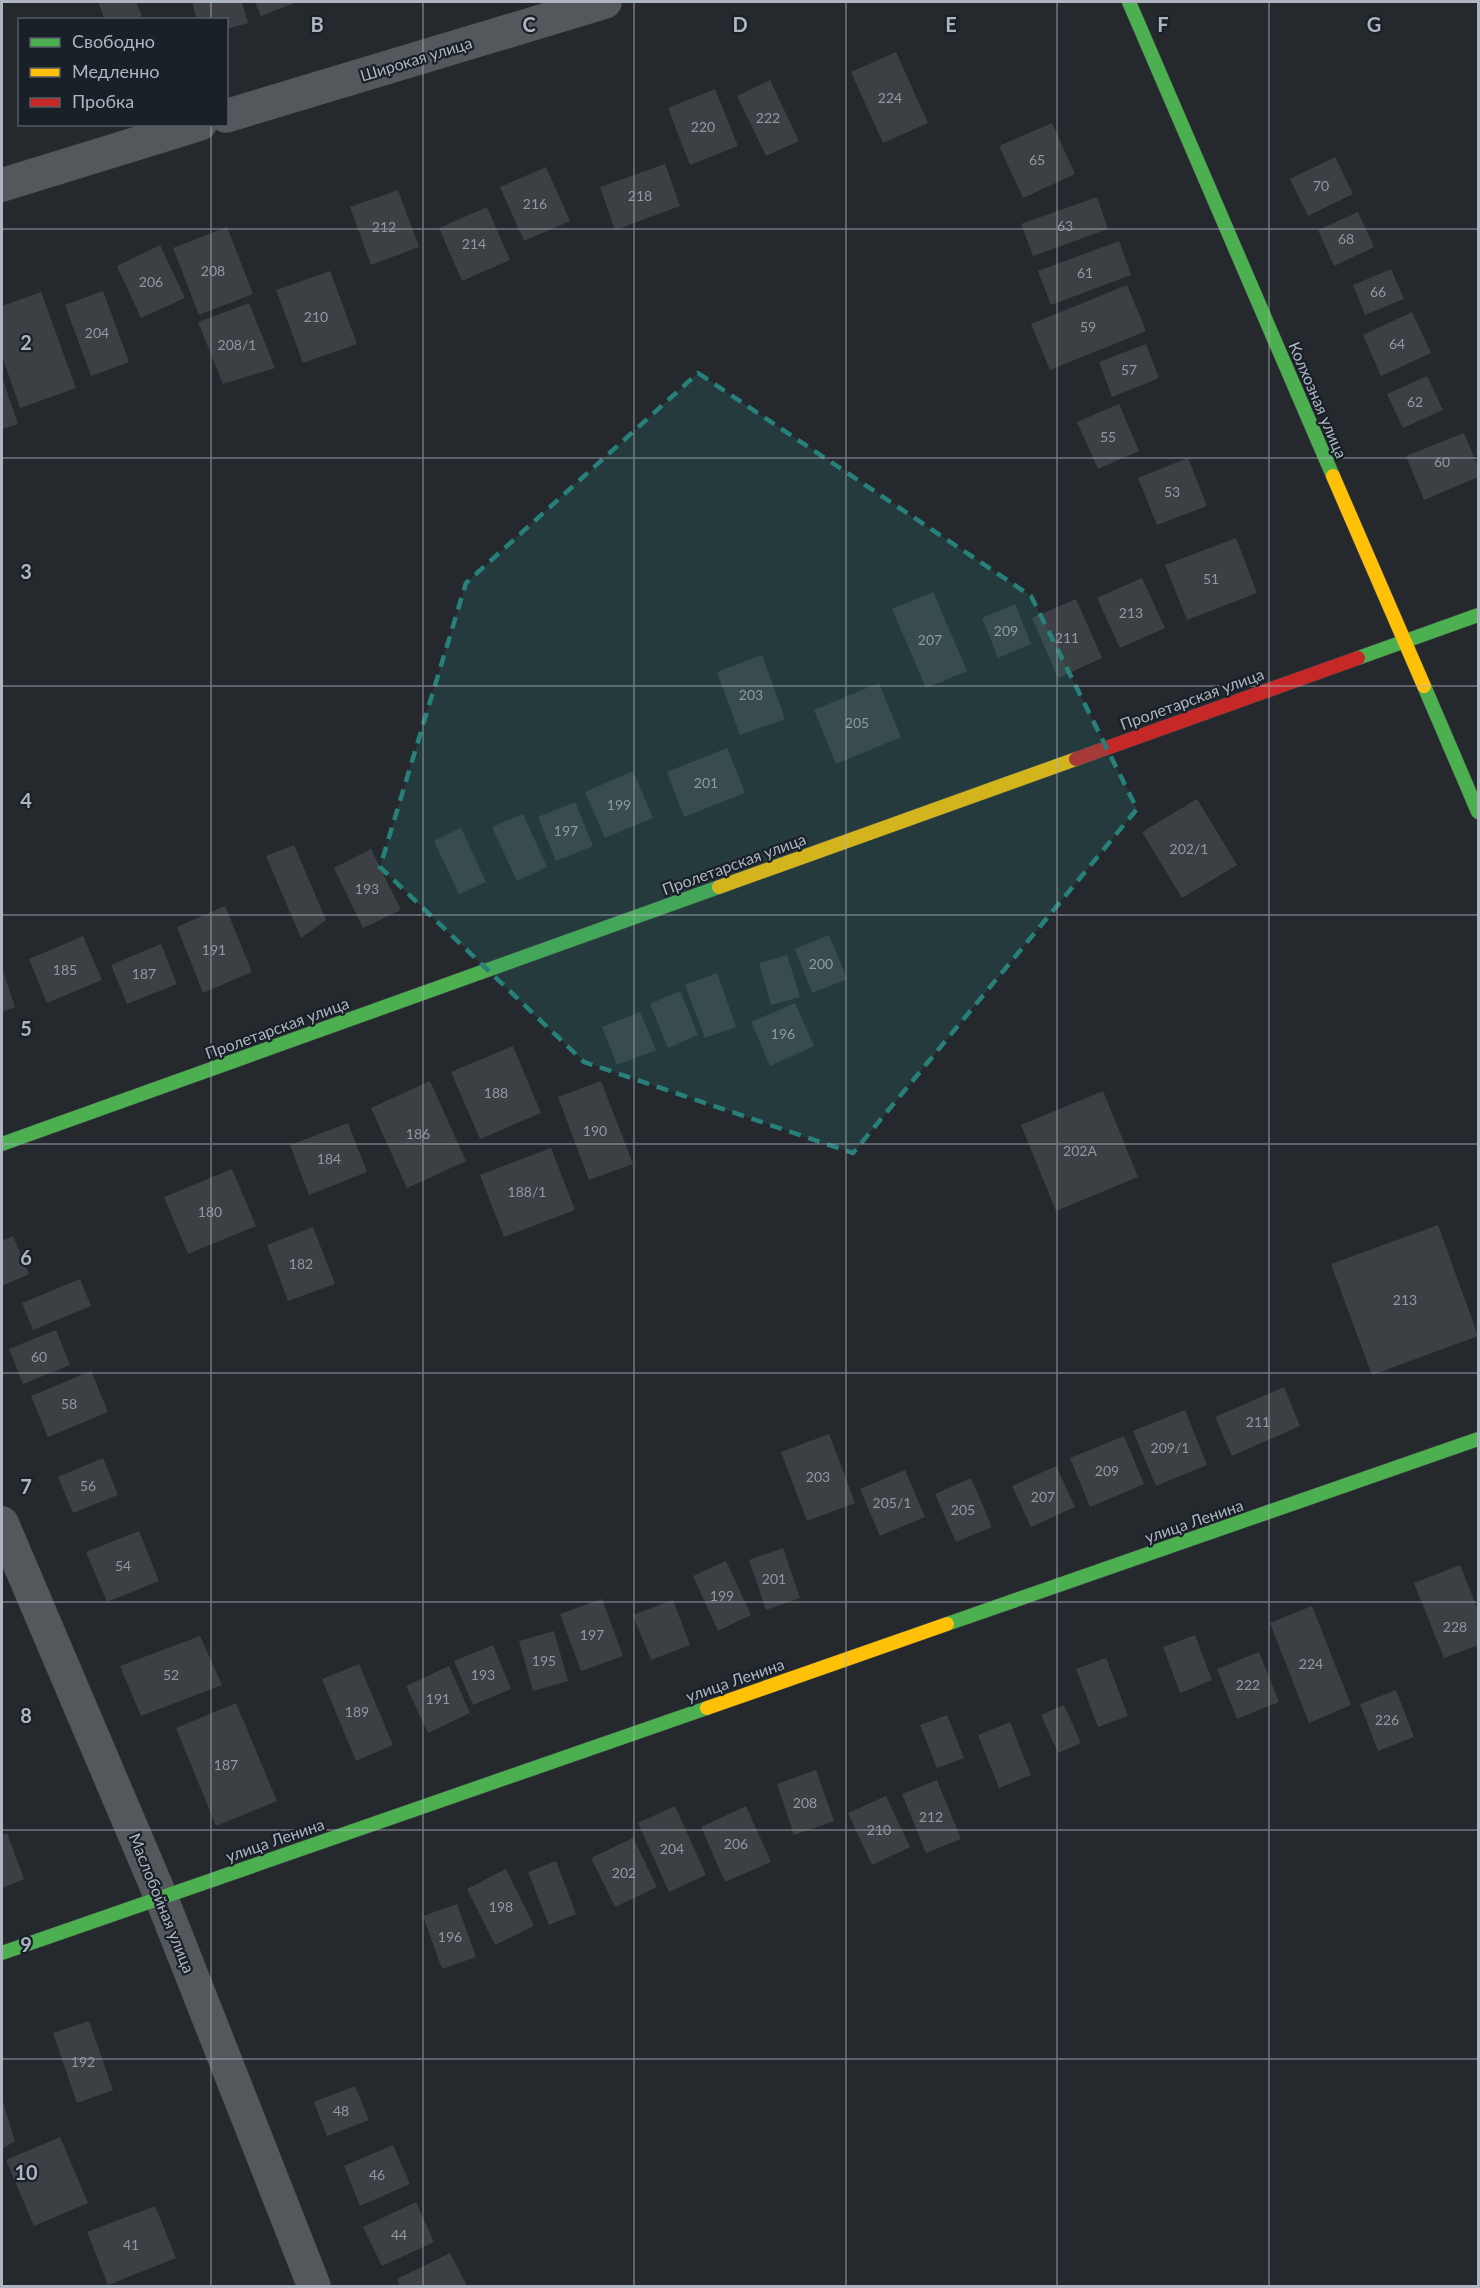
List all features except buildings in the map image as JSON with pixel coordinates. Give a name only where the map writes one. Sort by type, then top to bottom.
[{"type":"street","name":"Широкая улица","points":[[228,115],[605,2]]},
{"type":"street","name":"Колхозная улица","points":[[1129,2],[1479,812]]},
{"type":"street","points":[[2,185],[194,126]]},
{"type":"street","name":"Пролетарская улица","points":[[2,1144],[1479,615]]},
{"type":"street","name":"улица Ленина","points":[[2,1953],[1479,1439]]},
{"type":"street","name":"Маслобойная улица","points":[[2,1523],[161,1897],[314,2286]]},
{"type":"highlighted area","points":[[698,373],[1031,596],[1137,809],[853,1153],[584,1062],[380,867],[466,583]]},
{"type":"traffic: fast","points":[[1129,2],[1333,476]]},
{"type":"traffic: fast","points":[[1358,658],[1478,615]]},
{"type":"traffic: fast","points":[[1424,686],[1478,812]]},
{"type":"traffic: fast","points":[[2,1144],[719,887]]},
{"type":"traffic: fast","points":[[947,1624],[1478,1439]]},
{"type":"traffic: fast","points":[[2,1953],[707,1708]]},
{"type":"traffic: slow","points":[[1333,476],[1424,686]]},
{"type":"traffic: slow","points":[[719,887],[1076,759]]},
{"type":"traffic: slow","points":[[707,1708],[947,1624]]},
{"type":"traffic: jam","points":[[1076,759],[1358,658]]}]
